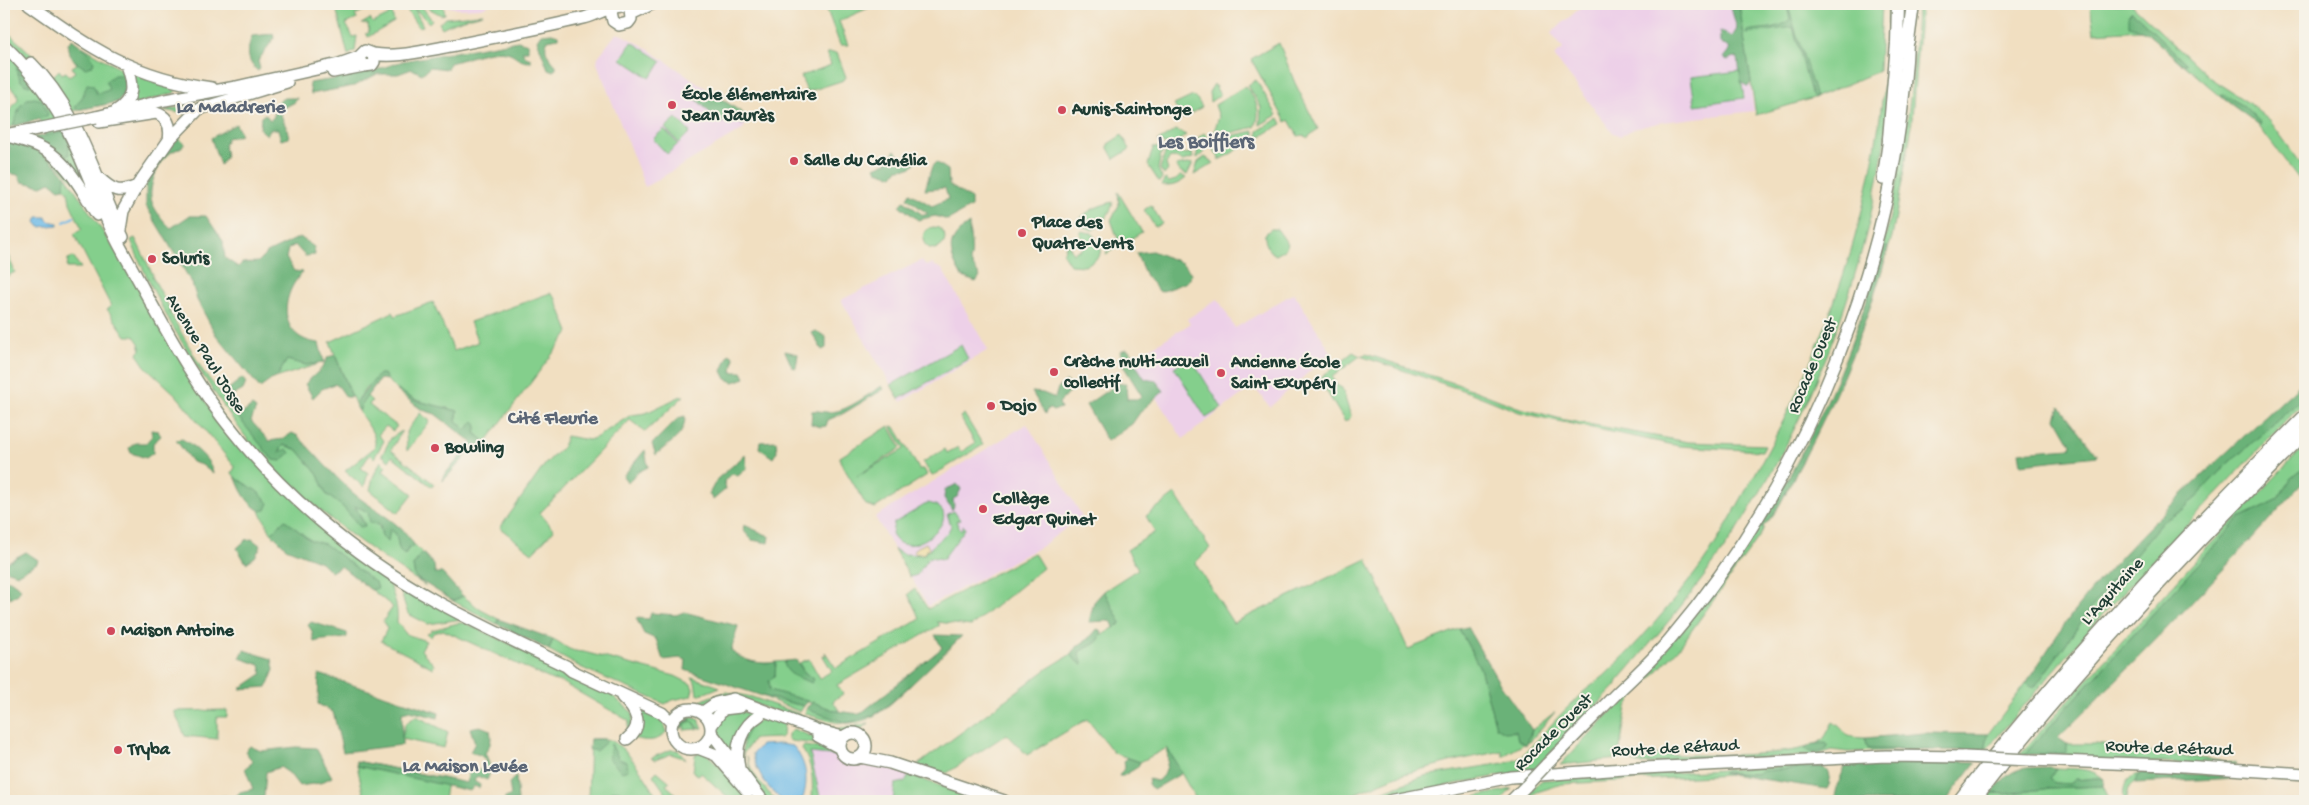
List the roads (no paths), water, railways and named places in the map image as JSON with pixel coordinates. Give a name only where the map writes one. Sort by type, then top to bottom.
[{"type":"highway","points":[[1889,139],[1898,43],[1898,4]]},
{"type":"highway","points":[[1908,41],[1914,4]]},
{"type":"highway","name":"L'Aquitaine","points":[[1959,801],[2069,668],[2162,564],[2305,416]]},
{"type":"highway","name":"L'Aquitaine","points":[[1973,801],[2071,683],[2170,572],[2305,433]]},
{"type":"main road","points":[[29,4],[94,49],[126,66],[183,84],[224,89]]},
{"type":"main road","points":[[97,120],[113,113],[165,100],[248,85],[339,64],[612,14],[620,5],[630,8],[652,4]]},
{"type":"main road","name":"Rocade Ouest","points":[[1622,689],[1669,630],[1726,552],[1775,472],[1806,412],[1829,360],[1847,313],[1875,218],[1889,139],[1902,44],[1903,4]]},
{"type":"main road","name":"Rocade Ouest","points":[[1511,801],[1640,673],[1672,638],[1722,572],[1773,489],[1822,395],[1853,318],[1877,238],[1896,150],[1908,41],[1909,4]]},
{"type":"main road","points":[[612,14],[616,24],[623,25],[628,23],[630,8]]},
{"type":"main road","points":[[4,38],[36,68],[58,96],[79,132],[151,301]]},
{"type":"main road","points":[[4,45],[31,74],[55,108],[72,139],[90,194]]},
{"type":"main road","points":[[120,232],[122,215],[137,186],[169,140],[199,109],[367,60]]},
{"type":"main road","points":[[113,113],[124,105],[131,95],[132,82],[126,66]]},
{"type":"main road","points":[[137,108],[159,106],[290,81]]},
{"type":"main road","points":[[4,135],[97,120],[156,113],[164,117],[187,120]]},
{"type":"main road","points":[[164,117],[169,125],[169,140]]},
{"type":"main road","points":[[4,135],[37,145],[49,152],[90,194],[107,200],[129,200]]},
{"type":"main road","points":[[98,176],[116,190],[126,191],[137,186]]},
{"type":"main road","name":"Avenue Paul Josse","points":[[90,194],[190,370],[222,416],[263,465],[305,506],[343,538],[392,574],[433,599],[662,713],[672,723]]},
{"type":"main road","name":"Avenue Paul Josse","points":[[566,666],[575,667],[619,685],[666,708],[682,711]]},
{"type":"main road","points":[[615,691],[632,707],[637,718],[636,729],[628,739]]},
{"type":"main road","points":[[703,712],[716,703],[733,699],[816,730],[842,742]]},
{"type":"main road","points":[[698,748],[705,743],[719,712],[728,707],[740,707],[842,742]]},
{"type":"main road","points":[[756,801],[716,755],[698,748],[686,748],[677,743],[671,732],[672,723],[682,711],[693,708],[703,712],[709,720],[711,729],[763,801]]},
{"type":"main road","points":[[739,770],[736,756],[740,738],[750,723],[760,715]]},
{"type":"main road","points":[[863,753],[865,741],[860,735],[851,733],[842,742],[842,752],[848,758],[863,753],[1004,801]]},
{"type":"main road","name":"Route de Rétaud","points":[[1389,801],[1511,777],[1869,756],[1965,757],[2168,765],[2305,774]]},
{"type":"water","points":[[38,217],[46,217],[48,221],[58,223],[58,225],[40,227],[36,222]]},
{"type":"water","points":[[779,744],[793,746],[801,758],[806,777],[803,798],[787,801],[776,795],[770,789],[756,766],[753,753],[761,745]]},
{"type":"waterway","points":[[64,222],[74,217]]},
{"type":"place","name":"École élémentaire Jean Jaurès","points":[[672,105]]},
{"type":"place","name":"Aunis-Saintonge","points":[[1062,110]]},
{"type":"place","name":"Salle du Camélia","points":[[794,161]]},
{"type":"place","name":"Place des Quatre-Vents","points":[[1022,233]]},
{"type":"place","name":"Soluris","points":[[152,259]]},
{"type":"place","name":"Crèche multi-accueil collectif","points":[[1054,372]]},
{"type":"place","name":"Ancienne École Saint Exupéry","points":[[1221,373]]},
{"type":"place","name":"Dojo","points":[[991,406]]},
{"type":"place","name":"Bowling","points":[[435,448]]},
{"type":"place","name":"Collège Edgar Quinet","points":[[983,509]]},
{"type":"place","name":"Maison Antoine","points":[[111,631]]},
{"type":"place","name":"Tryba","points":[[118,750]]},
{"type":"district","name":"La Maladrerie","points":[[231,108]]},
{"type":"district","name":"Les Boiffiers","points":[[1206,143]]},
{"type":"district","name":"Cité Fleurie","points":[[553,419]]},
{"type":"district","name":"La Maison Levée","points":[[465,767]]}]
